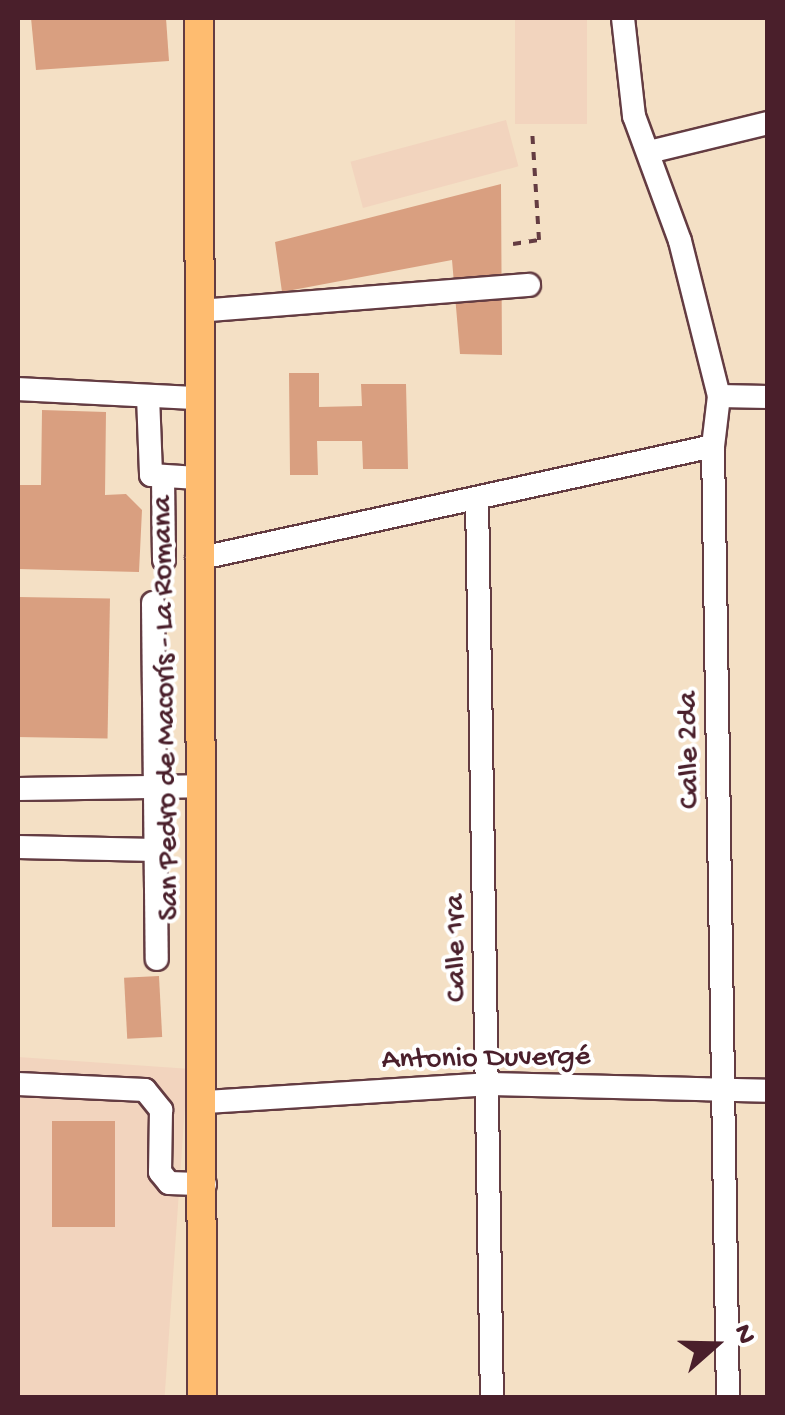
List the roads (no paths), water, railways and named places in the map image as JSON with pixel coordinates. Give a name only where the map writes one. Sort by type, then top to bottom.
[{"type":"main road","name":"San Pedro de Macorís - La Romana","points":[[199,18],[197,559],[206,1102],[202,1398]]},
{"type":"street","name":"Calle 2da","points":[[624,18],[634,116],[698,304],[719,396],[713,446],[728,1398]]},
{"type":"street","points":[[649,152],[768,123]]},
{"type":"street","points":[[198,311],[530,284]]},
{"type":"street","points":[[18,389],[198,398]]},
{"type":"street","points":[[148,396],[147,466],[163,477],[198,478]]},
{"type":"street","points":[[719,396],[768,396]]},
{"type":"street","points":[[197,559],[713,446]]},
{"type":"street","points":[[163,477],[164,560]]},
{"type":"street","name":"Calle 1ra","points":[[477,498],[491,1084],[492,1398]]},
{"type":"street","points":[[153,603],[158,958]]},
{"type":"street","points":[[18,790],[200,786]]},
{"type":"street","points":[[18,847],[156,850]]},
{"type":"street","points":[[18,1084],[145,1090],[161,1110],[160,1172],[169,1183],[204,1184]]},
{"type":"street","name":"Antonio Duvergé","points":[[206,1102],[491,1084],[768,1092]]}]
